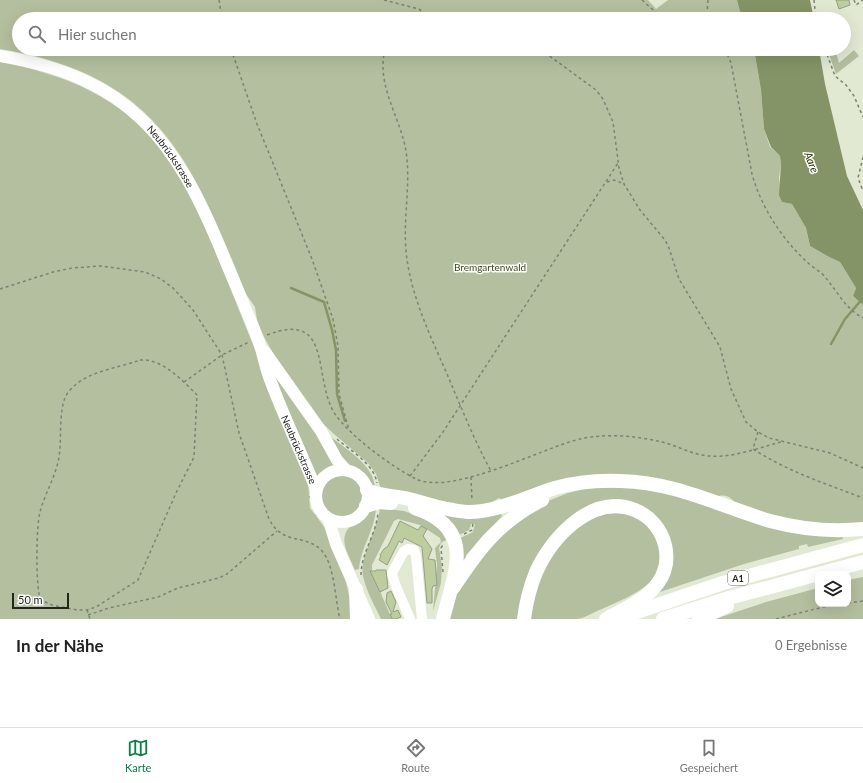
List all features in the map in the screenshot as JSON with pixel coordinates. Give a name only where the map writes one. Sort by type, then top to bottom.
[{"type":"highway","points":[[372,489],[378,494],[408,498],[435,507],[467,512],[503,506],[567,485],[634,481],[660,485],[790,526],[822,530],[863,530]]},
{"type":"highway","points":[[453,588],[482,546],[514,516],[532,505],[556,494],[598,482]]},
{"type":"highway","points":[[372,507],[382,502],[404,505],[428,514],[444,526],[453,538],[457,552],[457,569],[453,588],[443,619]]},
{"type":"highway","points":[[524,619],[529,594],[537,572],[549,550],[564,532],[591,512],[607,507],[624,507],[644,514],[656,525],[664,539],[666,549],[666,567],[659,582],[652,590],[606,619]]},
{"type":"highway","name":"A1","points":[[616,619],[723,582],[863,545]]},
{"type":"highway","name":"A1","points":[[663,619],[771,586],[863,562]]},
{"type":"highway","points":[[357,619],[359,584]]},
{"type":"highway","points":[[698,619],[771,586]]},
{"type":"main road","name":"Neubrückstrasse","points":[[0,56],[47,66],[86,81],[103,90],[132,110],[157,134],[186,174],[200,202],[258,342],[269,376],[313,492]]},
{"type":"main road","name":"Neubrückstrasse","points":[[258,342],[321,431],[337,460],[346,470]]},
{"type":"main road","points":[[325,520],[346,522],[356,518],[372,507],[372,489],[352,471],[340,470],[327,474],[322,478],[313,492],[317,506],[336,544],[359,584],[369,619]]},
{"type":"main road","points":[[346,522],[342,534],[343,544],[377,619]]},
{"type":"lane","points":[[410,619],[392,574],[404,551],[408,549],[414,550],[416,556],[422,619]]},
{"type":"path","points":[[219,0],[221,12]]},
{"type":"path","points":[[384,0],[419,9],[422,12]]},
{"type":"path","points":[[642,0],[655,12]]},
{"type":"path","points":[[707,12],[708,0]]},
{"type":"path","points":[[814,0],[815,12]]},
{"type":"path","points":[[854,0],[856,5],[863,0]]},
{"type":"path","points":[[233,56],[257,124],[312,259],[333,319],[338,346],[339,394],[349,430]]},
{"type":"path","points":[[384,56],[383,64],[385,90],[406,151],[405,229],[406,251],[411,281],[426,325],[460,405],[491,470]]},
{"type":"path","points":[[549,56],[590,86],[603,99],[613,122],[618,162],[624,184],[640,210],[667,244],[679,279],[720,347],[738,406],[746,422],[758,432],[781,442],[830,453],[863,468]]},
{"type":"path","points":[[728,56],[731,63],[752,174],[757,191],[767,212],[793,246],[823,275],[846,305],[863,318]]},
{"type":"path","points":[[827,56],[834,76],[846,85],[854,96],[863,117]]},
{"type":"path","points":[[863,157],[858,178],[863,191]]},
{"type":"path","points":[[410,476],[429,453],[618,162]]},
{"type":"path","points":[[605,182],[614,180],[624,184]]},
{"type":"path","points":[[0,289],[53,272],[79,267],[101,266],[145,272],[161,279],[178,292],[193,310],[222,356],[244,451],[269,519],[277,531],[289,538],[312,544],[323,552],[332,576],[340,619]]},
{"type":"path","points":[[281,330],[296,329],[304,332],[316,346],[324,386],[331,406],[341,423],[392,465],[410,476],[430,483],[471,477],[529,458],[570,442],[594,437],[649,439],[708,456],[732,455],[781,442]]},
{"type":"path","points":[[184,382],[222,356],[241,346]]},
{"type":"path","points":[[140,360],[153,361],[184,382],[198,397],[195,450],[191,464],[176,493],[138,580],[96,607],[87,610],[77,610],[48,604],[40,598],[38,587],[39,522],[42,505],[58,462],[64,400],[70,390],[84,378],[101,371],[140,360]]},
{"type":"path","points":[[753,449],[758,432]]},
{"type":"path","points":[[335,437],[372,470],[376,479],[372,489]]},
{"type":"path","points":[[753,449],[793,472],[863,498]]},
{"type":"path","points":[[471,477],[472,497]]},
{"type":"path","points":[[313,492],[314,512],[325,520]]},
{"type":"path","points":[[359,584],[363,557],[375,526],[372,507]]},
{"type":"path","points":[[464,534],[470,532],[473,526]]},
{"type":"path","points":[[88,615],[109,608],[158,597],[178,588],[219,578],[227,574],[277,531]]},
{"type":"path","points":[[443,574],[441,548],[447,542]]},
{"type":"path","points":[[851,603],[863,601]]},
{"type":"path","points":[[776,619],[823,607]]},
{"type":"path","points":[[87,610],[90,619]]},
{"type":"green space","name":"Bremgartenwald","points":[[0,0],[648,0],[656,9],[668,0],[737,0],[740,12],[12,12],[12,52],[0,49]]},
{"type":"green space","points":[[854,50],[859,56],[836,74],[830,56],[837,56],[839,63],[847,56],[851,56],[851,53]]},
{"type":"green space","name":"Bremgartenwald","points":[[32,56],[755,56],[761,90],[764,129],[770,147],[780,156],[781,164],[779,178],[782,202],[792,204],[806,228],[810,246],[840,262],[856,288],[853,296],[863,305],[863,526],[805,524],[737,505],[731,498],[726,496],[717,497],[651,477],[615,474],[505,501],[499,498],[487,505],[456,506],[455,503],[448,502],[446,504],[381,489],[376,474],[368,463],[318,419],[281,368],[263,335],[257,320],[255,307],[246,294],[207,203],[186,164],[162,131],[133,103],[98,79],[54,61]]},
{"type":"green space","points":[[0,62],[24,67],[69,81],[110,102],[128,115],[145,131],[162,150],[178,172],[191,196],[213,245],[308,482],[310,508],[325,528],[343,568],[354,619],[0,619]]},
{"type":"green space","points":[[274,373],[336,463],[334,467],[325,471],[319,477],[314,478]]},
{"type":"green space","points":[[331,437],[365,465],[370,472],[375,488],[360,472],[345,463]]},
{"type":"green space","points":[[346,476],[353,479],[359,485],[362,496],[361,504],[353,513],[346,516],[338,516],[331,513],[323,504],[322,492],[325,485],[334,477]]},
{"type":"green space","points":[[640,487],[842,536],[843,539],[808,547],[807,544],[799,546],[799,549],[744,564],[657,593],[669,548],[628,504],[564,528],[521,619],[448,619],[456,594],[482,551],[543,503],[568,493],[589,488]]},
{"type":"green space","points":[[376,508],[373,524],[362,553],[359,569],[355,570],[344,543],[347,531],[368,512]]},
{"type":"green space","points":[[380,508],[404,511],[424,518],[440,529],[446,540],[441,543],[439,548],[442,567],[441,583],[433,611],[437,565],[435,548],[441,542],[440,538],[420,525],[398,519],[394,521],[372,565],[372,573],[392,619],[381,619],[366,587],[362,568],[379,516]]},
{"type":"green space","points":[[432,510],[500,512],[502,516],[466,555],[466,561],[461,570],[458,539],[473,532],[475,524],[471,524],[469,530],[457,536]]},
{"type":"green space","points":[[609,513],[624,513],[647,526],[657,541],[661,560],[658,571],[652,580],[644,588],[623,600],[577,619],[530,619],[533,603],[544,572],[561,544],[572,532],[585,522],[600,515]]},
{"type":"green space","points":[[863,577],[863,619],[715,619],[766,602],[815,589],[815,607],[851,607],[851,579]]},
{"type":"water","points":[[737,0],[810,0],[813,12],[740,12]]},
{"type":"water","name":"Aare","points":[[755,56],[820,56],[825,84],[847,176],[863,210],[863,305],[853,296],[856,288],[840,262],[810,246],[806,228],[792,204],[782,202],[779,195],[781,164],[780,156],[771,147],[764,129],[761,90]]},
{"type":"building","points":[[836,0],[849,0],[850,5],[839,9]]},
{"type":"building","points":[[400,521],[418,530],[421,526],[427,529],[423,536],[432,549],[428,559],[435,560],[437,585],[433,586],[432,589],[432,603],[427,603],[422,547],[404,538],[402,543],[399,541],[387,565],[379,560],[380,555],[388,546]]},
{"type":"building","points":[[386,570],[388,588],[380,592],[370,571]]},
{"type":"building","points":[[391,591],[396,602],[393,612],[398,610],[401,617],[396,619],[392,619],[390,614],[392,614],[386,602],[387,593]]},
{"type":"waterway","points":[[291,288],[324,302],[336,350],[337,394],[345,421]]},
{"type":"waterway","points":[[831,344],[845,319],[863,298]]}]
